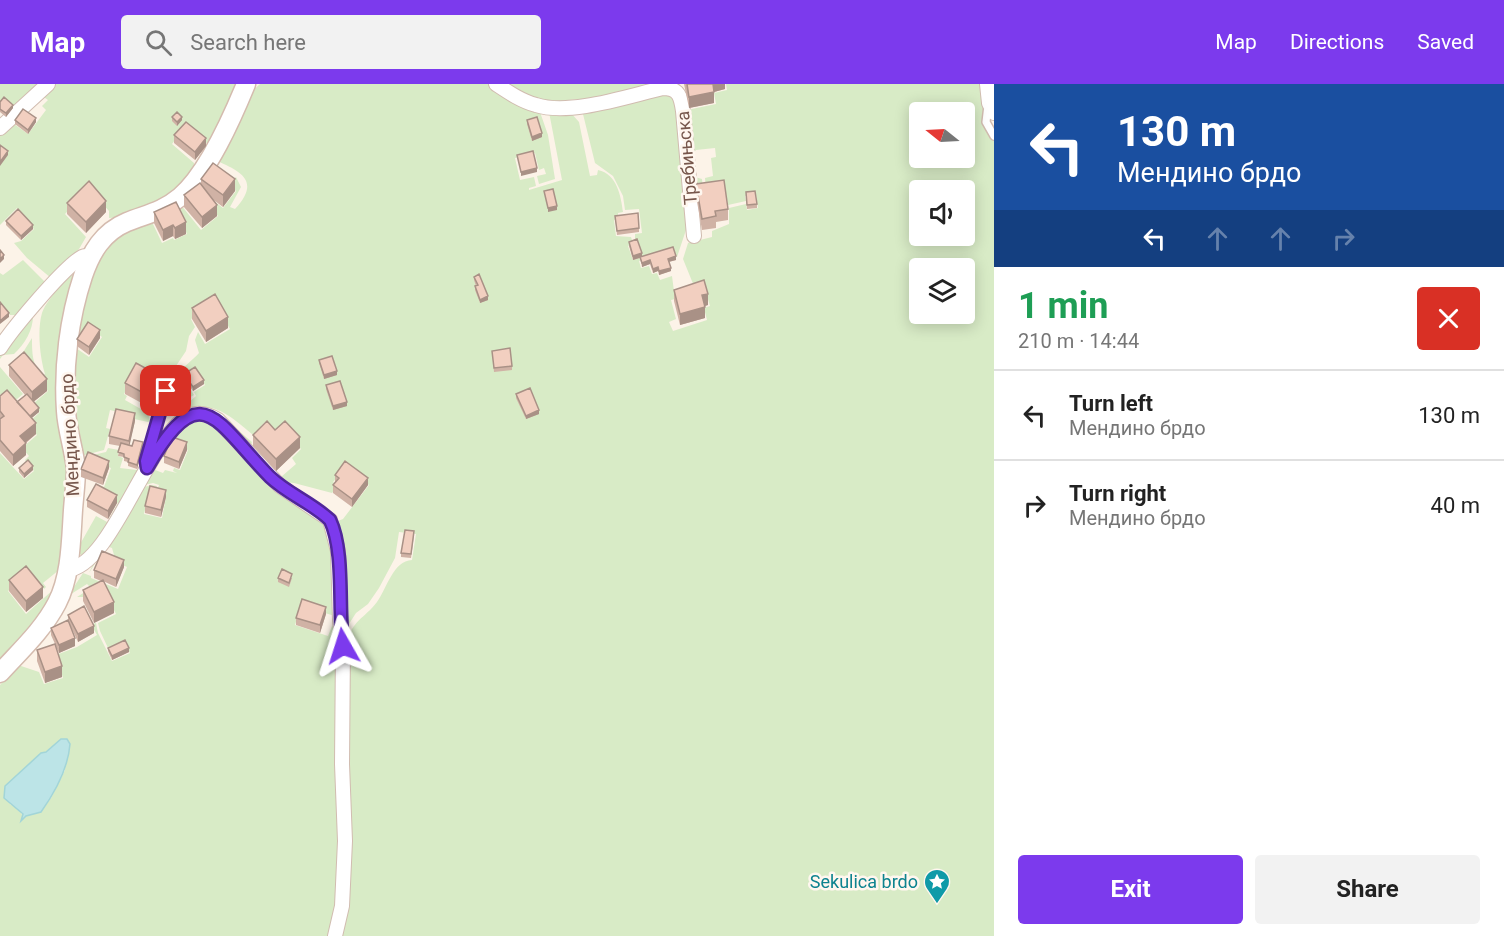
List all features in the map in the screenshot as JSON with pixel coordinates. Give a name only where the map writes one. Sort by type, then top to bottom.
[{"type":"street","points":[[0,128],[48,84]]},
{"type":"street","name":"Требињска","points":[[496,84],[525,101],[548,108],[579,107],[663,88],[677,91],[682,100],[694,236]]},
{"type":"street","points":[[987,84],[992,108]]},
{"type":"street","name":"Мендино брдо","points":[[0,674],[48,619],[58,601],[67,570],[76,470],[66,412],[66,367],[82,277],[100,241],[111,231],[128,222],[149,216],[188,190],[209,159],[248,87]]},
{"type":"street","points":[[0,348],[12,330],[64,272],[82,257],[91,257]]},
{"type":"street","points":[[67,570],[73,570],[82,564],[98,547],[130,501],[147,468],[181,421],[195,414],[209,416],[223,425],[280,486],[330,520],[338,552],[343,646],[342,764],[345,869],[342,906],[335,936]]},
{"type":"lane","points":[[992,108],[986,112],[986,122],[994,136]]},
{"type":"lane","points":[[147,468],[146,461],[166,391]]},
{"type":"green space","points":[[0,84],[43,84],[15,108],[5,100],[0,105]]},
{"type":"green space","points":[[52,84],[238,84],[208,144],[185,127],[172,144],[194,163],[194,170],[165,200],[122,217],[109,218],[109,211],[89,189],[65,214],[86,237],[79,249],[51,278],[27,258],[14,243],[21,241],[34,229],[23,214],[17,208],[0,225],[0,132],[14,124],[28,134],[46,110],[42,106],[48,100],[41,95]]},
{"type":"green space","points":[[260,84],[492,84],[540,112],[548,135],[555,179],[539,184],[537,176],[546,174],[544,168],[539,170],[535,153],[515,158],[520,180],[534,177],[536,186],[529,190],[562,180],[549,112],[571,113],[579,122],[590,176],[597,175],[598,170],[604,172],[610,176],[617,187],[623,212],[618,213],[618,219],[614,220],[616,236],[631,237],[633,243],[628,246],[633,260],[642,257],[638,243],[635,243],[635,234],[642,233],[639,209],[625,210],[623,196],[613,176],[595,163],[582,110],[665,92],[677,96],[687,227],[677,257],[674,250],[639,261],[641,268],[649,266],[652,274],[657,273],[660,280],[672,276],[675,299],[671,300],[676,319],[669,322],[673,331],[707,320],[704,308],[710,306],[705,289],[696,291],[683,259],[688,243],[712,237],[712,231],[729,224],[729,208],[746,204],[747,210],[758,208],[756,194],[745,196],[746,201],[728,205],[725,188],[706,190],[705,178],[713,176],[711,158],[716,157],[715,148],[696,150],[692,155],[695,177],[702,179],[703,190],[695,195],[687,110],[716,104],[714,93],[727,90],[726,84],[985,84],[984,120],[994,140],[994,936],[338,936],[347,643],[352,629],[377,602],[395,570],[405,562],[412,560],[416,534],[399,532],[395,558],[379,588],[368,604],[356,613],[347,627],[333,516],[338,521],[343,519],[369,485],[346,467],[333,482],[338,486],[332,493],[284,482],[224,418],[252,442],[251,445],[281,477],[296,464],[292,458],[301,449],[281,427],[275,432],[265,422],[261,426],[265,432],[258,439],[221,411],[204,407],[196,409],[168,426],[180,410],[196,396],[194,392],[205,385],[195,369],[183,378],[194,395],[183,401],[169,394],[172,381],[199,353],[195,340],[198,332],[205,344],[230,329],[215,304],[191,319],[195,327],[189,336],[186,351],[162,387],[136,373],[124,394],[127,396],[125,400],[148,413],[150,421],[125,417],[126,414],[110,410],[106,428],[110,429],[104,450],[81,456],[76,429],[74,389],[76,348],[89,357],[102,337],[88,327],[81,338],[78,336],[84,294],[94,263],[117,235],[152,222],[162,243],[187,234],[177,212],[181,205],[201,230],[218,216],[198,189],[223,208],[236,191],[228,184],[236,177],[241,187],[230,207],[235,209],[246,192],[245,179],[234,169],[217,161],[249,94]]},
{"type":"green space","points":[[503,84],[681,84],[582,102],[577,99],[545,103]]},
{"type":"green space","points":[[23,260],[46,283],[19,315],[10,315],[0,304],[0,273],[3,275]]},
{"type":"green space","points":[[75,274],[69,490],[59,570],[43,583],[46,587],[44,589],[38,580],[35,582],[26,576],[8,591],[26,614],[54,589],[42,617],[0,663],[0,453],[24,479],[34,471],[25,460],[29,456],[22,448],[37,435],[28,423],[40,412],[33,404],[48,391],[20,357],[32,338],[34,363],[42,376],[45,374],[40,344],[42,313],[63,282]]},
{"type":"green space","points":[[33,316],[30,332],[22,346],[14,354],[3,355],[0,359],[0,355]]},
{"type":"green space","points":[[0,367],[23,394],[11,404],[0,394]]},
{"type":"green space","points":[[206,418],[317,512],[331,532],[335,616],[301,606],[295,625],[328,636],[332,626],[337,630],[343,852],[333,936],[0,936],[0,685],[18,665],[39,672],[44,684],[63,678],[56,655],[77,647],[97,635],[85,613],[87,612],[93,624],[96,623],[98,633],[112,661],[130,653],[125,643],[109,650],[100,631],[98,623],[116,614],[104,590],[88,597],[77,597],[91,588],[87,584],[68,596],[83,573],[118,589],[127,567],[116,562],[112,548],[106,546],[89,573],[99,551],[144,487],[157,486],[154,494],[149,493],[144,514],[162,518],[166,497],[156,494],[159,485],[153,483],[144,485],[150,468],[163,473],[165,470],[177,473],[173,471],[174,468],[180,470],[188,450],[168,442],[182,424]],"holes":[[[51,747],[65,770],[41,812],[23,816],[10,804],[5,786],[41,753]]]},
{"type":"green space","points":[[108,448],[119,450],[118,456],[123,458],[120,468],[137,470],[141,467],[137,480],[111,521],[109,519],[118,503],[95,490],[88,503],[96,484],[104,487],[111,468],[87,459],[85,462],[84,457],[106,452]]},
{"type":"green space","points":[[96,516],[110,522],[94,547],[82,556],[78,552],[79,546]]},
{"type":"water","points":[[61,739],[67,739],[70,744],[67,762],[60,780],[41,812],[26,816],[21,821],[23,814],[4,798],[5,786],[41,753],[46,752]]},
{"type":"building","points":[[687,84],[713,84],[714,92],[689,97]]},
{"type":"building","points":[[4,97],[13,105],[6,113],[0,109],[0,102]]},
{"type":"building","points":[[23,109],[36,118],[28,130],[15,120]]},
{"type":"building","points":[[177,112],[182,117],[177,122],[172,117]]},
{"type":"building","points":[[537,117],[542,133],[532,137],[527,120]]},
{"type":"building","points":[[186,122],[206,138],[195,152],[174,135]]},
{"type":"building","points":[[0,145],[8,151],[0,162]]},
{"type":"building","points":[[533,151],[537,168],[521,172],[517,155]]},
{"type":"building","points":[[213,163],[235,179],[223,195],[201,179]]},
{"type":"building","points":[[724,180],[728,209],[715,211],[716,216],[702,219],[696,184]]},
{"type":"building","points":[[89,181],[106,201],[86,222],[67,203]]},
{"type":"building","points":[[200,183],[217,205],[202,217],[184,195]]},
{"type":"building","points":[[553,189],[557,206],[548,208],[544,191]]},
{"type":"building","points":[[755,191],[757,204],[747,205],[746,192]]},
{"type":"building","points":[[176,202],[186,222],[175,228],[173,225],[163,230],[154,212]]},
{"type":"building","points":[[18,209],[33,225],[21,236],[6,221]]},
{"type":"building","points":[[638,213],[639,228],[617,231],[615,216]]},
{"type":"building","points":[[637,239],[642,253],[633,256],[629,242]]},
{"type":"building","points":[[673,247],[676,256],[668,259],[671,268],[659,271],[658,267],[653,269],[650,260],[642,263],[640,257]]},
{"type":"building","points":[[479,274],[488,296],[480,300],[475,286],[478,285],[474,277]]},
{"type":"building","points":[[704,280],[708,294],[702,295],[705,307],[680,314],[674,290]]},
{"type":"building","points":[[215,294],[228,317],[206,331],[192,308]]},
{"type":"building","points":[[0,302],[9,313],[0,321]]},
{"type":"building","points":[[88,322],[100,330],[89,347],[77,339]]},
{"type":"building","points":[[510,348],[512,366],[494,368],[492,351]]},
{"type":"building","points":[[24,352],[47,379],[32,392],[9,365]]},
{"type":"building","points":[[332,356],[337,371],[324,375],[319,360]]},
{"type":"building","points":[[136,363],[158,375],[147,395],[125,383]]},
{"type":"building","points":[[195,367],[204,380],[193,387],[184,374]]},
{"type":"building","points":[[340,381],[347,402],[333,406],[326,385]]},
{"type":"building","points":[[530,388],[539,410],[526,416],[516,394]]},
{"type":"building","points":[[7,390],[36,423],[20,436],[26,443],[13,455],[0,440],[0,419],[4,416],[0,411],[0,396]]},
{"type":"building","points":[[27,394],[39,408],[30,416],[17,402]]},
{"type":"building","points":[[116,409],[135,413],[129,441],[109,436]]},
{"type":"building","points":[[267,421],[275,430],[285,421],[300,437],[276,459],[253,435]]},
{"type":"building","points":[[172,437],[187,442],[179,462],[164,456]]},
{"type":"building","points":[[134,440],[143,442],[137,465],[128,462],[129,459],[124,457],[124,454],[118,452],[121,443],[132,446]]},
{"type":"building","points":[[88,452],[109,461],[103,478],[81,469]]},
{"type":"building","points":[[28,460],[33,466],[24,474],[19,468]]},
{"type":"building","points":[[345,461],[368,478],[352,499],[333,485],[339,478],[335,475]]},
{"type":"building","points":[[96,484],[117,495],[108,511],[87,500]]},
{"type":"building","points":[[150,486],[166,490],[161,510],[145,506]]},
{"type":"building","points":[[405,530],[414,531],[411,554],[401,553]]},
{"type":"building","points":[[102,551],[124,560],[116,579],[94,570]]},
{"type":"building","points":[[26,566],[43,587],[26,601],[9,580]]},
{"type":"building","points":[[282,569],[292,574],[289,583],[278,578]]},
{"type":"building","points":[[103,580],[114,602],[94,612],[83,590]]},
{"type":"building","points":[[302,599],[326,607],[320,625],[296,618]]},
{"type":"building","points":[[84,606],[94,626],[78,634],[68,615]]},
{"type":"building","points":[[68,620],[75,638],[59,645],[51,628]]},
{"type":"building","points":[[125,640],[129,648],[112,656],[108,648]]},
{"type":"building","points":[[55,644],[62,666],[45,672],[37,650]]},
{"type":"place","name":"Sekulica brdo","points":[[937,905]]},
{"type":"route","points":[[166,391],[146,461],[147,468],[181,421],[195,414],[203,414],[218,420],[280,486],[330,520],[338,552],[343,646]]}]
